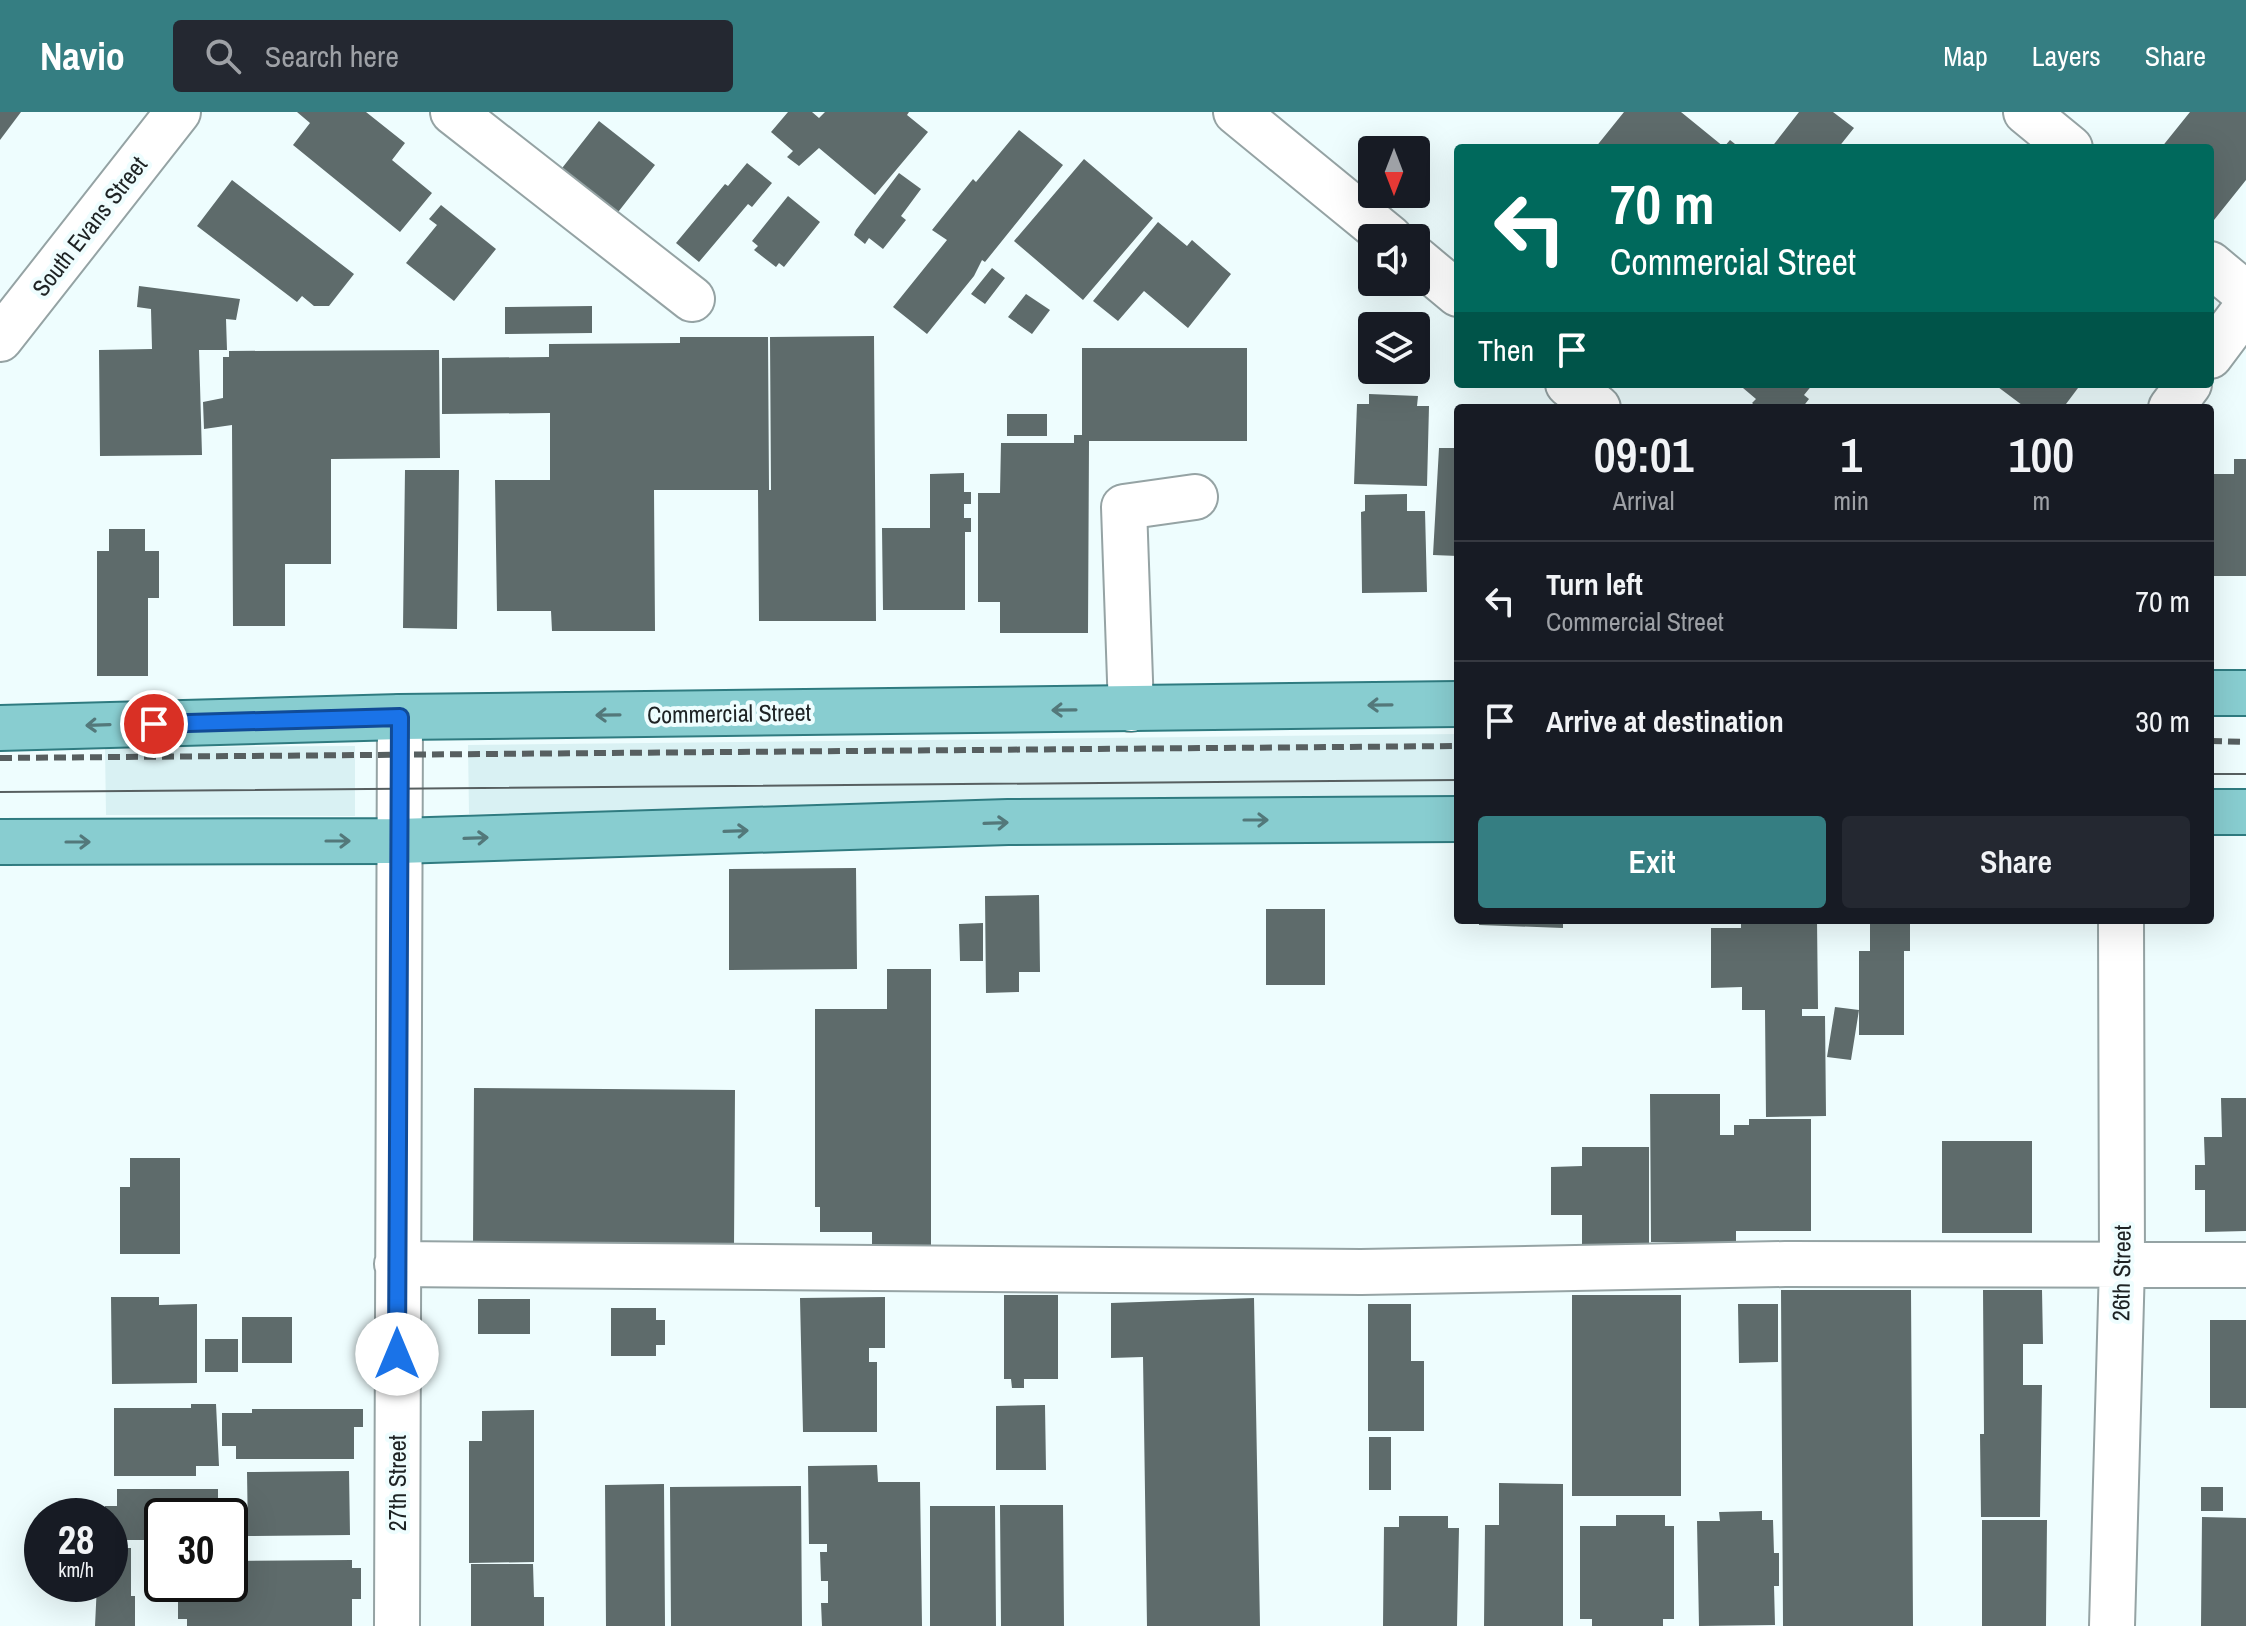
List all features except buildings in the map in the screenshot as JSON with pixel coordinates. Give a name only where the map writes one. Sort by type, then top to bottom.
[{"type":"main road","points":[[2214,693],[2246,693]]},
{"type":"main road","name":"Commercial Street","points":[[0,728],[400,717],[1454,704]]},
{"type":"main road","points":[[2214,812],[2246,812]]},
{"type":"main road","points":[[0,842],[398,841],[1008,822],[1454,819]]},
{"type":"street","name":"South Evans Street","points":[[0,339],[178,112]]},
{"type":"street","points":[[453,112],[692,299]]},
{"type":"street","points":[[1236,112],[1373,224]]},
{"type":"street","points":[[2026,112],[2065,144]]},
{"type":"street","points":[[2214,267],[2246,294]]},
{"type":"street","points":[[1430,271],[1454,291]]},
{"type":"street","points":[[2214,351],[2246,308]]},
{"type":"street","points":[[1573,388],[1593,404]]},
{"type":"street","points":[[1131,709],[1124,507],[1195,497]]},
{"type":"street","name":"27th Street","points":[[397,1626],[400,717]]},
{"type":"street","name":"26th Street","points":[[2112,1626],[2122,1265],[2121,924]]},
{"type":"street","points":[[397,1264],[1361,1272],[1785,1264],[2246,1265]]},
{"type":"shaded area","points":[[1454,734],[1454,803],[469,814],[468,745]]},
{"type":"shaded area","points":[[355,746],[355,816],[106,815],[105,747]]},
{"type":"tram line","points":[[2214,774],[2246,774]]},
{"type":"tram line","points":[[0,792],[1454,780]]},
{"type":"railway","points":[[2214,741],[2246,742]]},
{"type":"railway","points":[[0,758],[1454,746]]},
{"type":"route","points":[[154,724],[400,717],[397,1354]]}]
